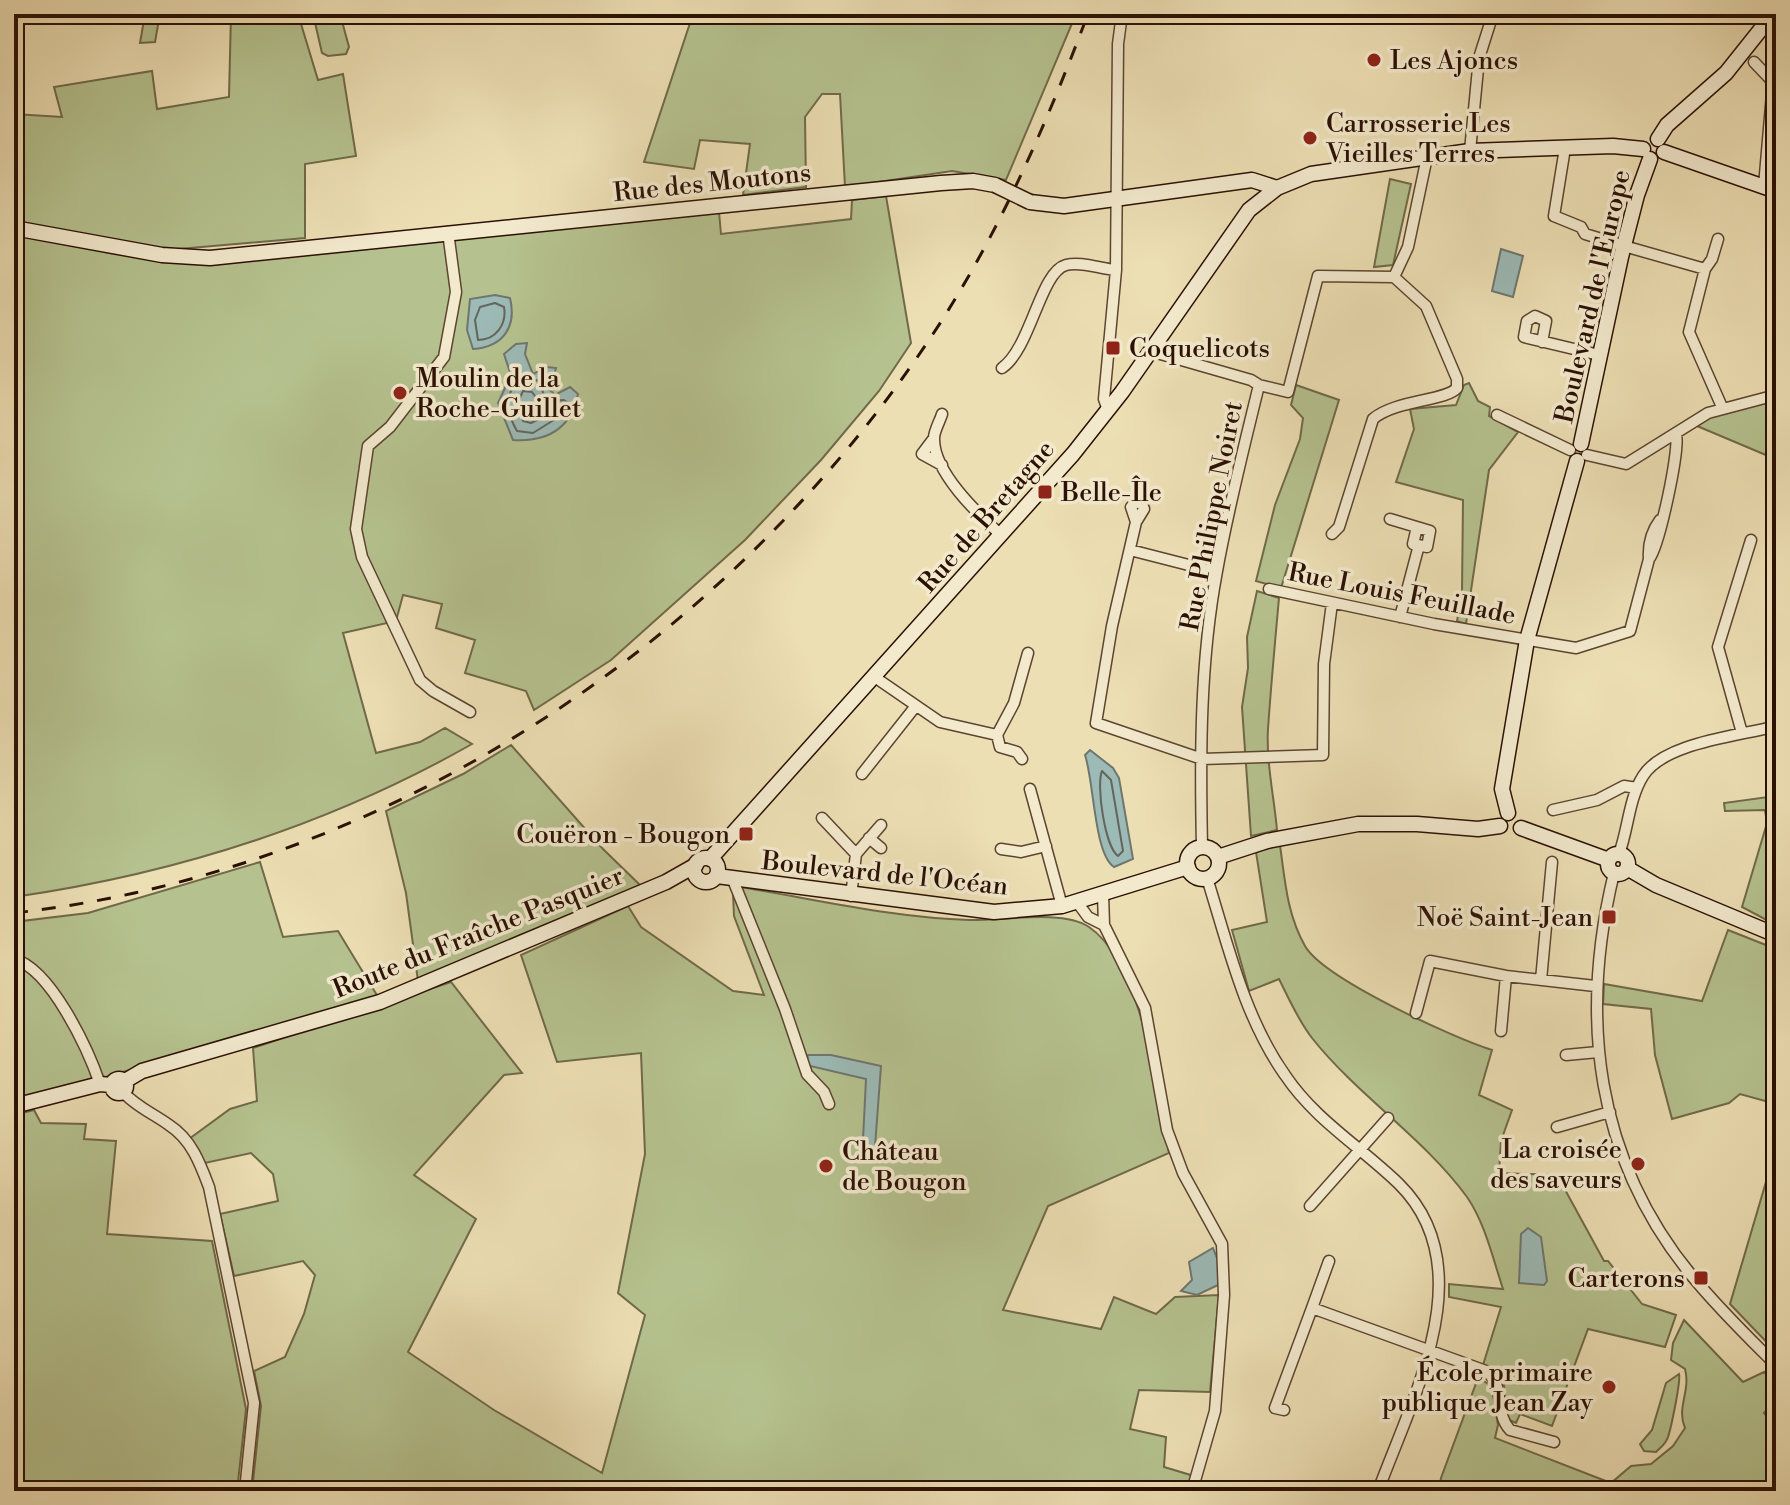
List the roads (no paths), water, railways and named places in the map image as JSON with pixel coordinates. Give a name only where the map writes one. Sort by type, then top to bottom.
[{"type":"main road","points":[[1661,146],[1667,125],[1726,73],[1773,14]]},
{"type":"main road","points":[[1647,154],[1648,140],[1770,188]]},
{"type":"main road","name":"Rue de Bretagne","points":[[710,859],[876,678],[1108,410],[1232,229],[1263,197],[1311,174],[1470,151],[1565,148],[1647,154]]},
{"type":"main road","name":"Boulevard de l'Europe","points":[[1504,820],[1502,789],[1527,640],[1579,453],[1621,245],[1647,154]]},
{"type":"main road","name":"Rue des Moutons","points":[[14,228],[162,255],[210,258],[941,183],[973,181],[995,185],[1030,202],[1064,206],[1117,199]]},
{"type":"main road","points":[[1117,199],[1239,183],[1264,182],[1277,188]]},
{"type":"main road","points":[[1239,183],[1263,197]]},
{"type":"main road","points":[[1218,857],[1267,841],[1358,824],[1417,824],[1478,829],[1520,818],[1521,828],[1617,864],[1683,897],[1776,935]]},
{"type":"main road","points":[[1202,847],[1211,849],[1218,857],[1217,870],[1207,878],[1193,875],[1188,867],[1190,853],[1202,847]]},
{"type":"main road","points":[[710,859],[717,868],[717,876],[710,882],[697,872],[702,860],[710,859]]},
{"type":"main road","name":"Boulevard de l'Océan","points":[[717,876],[964,911],[1024,911],[1069,904],[1188,867]]},
{"type":"main road","name":"Route du Fraîche Pasquier","points":[[14,1106],[115,1085],[142,1071],[399,995],[666,882],[697,872]]},
{"type":"street","points":[[1108,410],[1104,399],[1116,270],[1118,44],[1122,14]]},
{"type":"street","points":[[1470,151],[1479,58],[1493,14]]},
{"type":"street","points":[[1754,62],[1773,82],[1770,188]]},
{"type":"street","points":[[1565,148],[1554,216],[1581,227],[1585,234],[1705,269]]},
{"type":"street","points":[[1332,534],[1339,527],[1373,419],[1416,400],[1451,394],[1457,388],[1457,379],[1426,306],[1394,277],[1408,247],[1427,157]]},
{"type":"street","points":[[441,233],[456,292],[444,357],[390,427],[368,446],[356,529],[362,557],[420,680],[470,712]]},
{"type":"street","points":[[1718,239],[1705,269],[1689,332],[1722,407]]},
{"type":"street","points":[[1002,368],[1016,359],[1051,277],[1061,266],[1070,264],[1116,270]]},
{"type":"street","name":"Rue Philippe Noiret","points":[[1150,351],[1288,392],[1318,276],[1394,277]]},
{"type":"street","points":[[1542,342],[1599,355]]},
{"type":"street","name":"Rue Philippe Noiret","points":[[1202,847],[1203,694],[1216,572],[1259,385]]},
{"type":"street","points":[[1497,415],[1579,453],[1626,464],[1722,407],[1776,396]]},
{"type":"street","points":[[942,414],[934,438],[942,465],[955,488],[1001,535]]},
{"type":"street","name":"Rue Louis Feuillade","points":[[1269,589],[1400,617],[1576,648],[1626,634],[1630,631],[1649,559],[1657,550],[1660,520],[1677,455],[1676,434]]},
{"type":"street","points":[[1142,486],[1140,499],[1131,507],[1136,522],[1096,723],[1202,759],[1323,755],[1324,664],[1332,603]]},
{"type":"street","points":[[1390,519],[1430,531],[1427,547],[1419,545],[1400,617]]},
{"type":"street","points":[[1742,733],[1718,647],[1751,540]]},
{"type":"street","points":[[1130,550],[1216,572]]},
{"type":"street","points":[[1022,759],[1017,752],[1000,747],[997,735],[1014,703],[1028,653]]},
{"type":"street","points":[[876,678],[947,726],[997,735]]},
{"type":"street","points":[[862,774],[915,707]]},
{"type":"street","points":[[1776,726],[1742,733],[1663,759],[1646,772],[1637,788],[1600,930],[1595,986],[1598,1052],[1610,1112],[1636,1185],[1657,1225],[1691,1275],[1776,1365]]},
{"type":"street","points":[[1553,810],[1597,800],[1624,786],[1637,788]]},
{"type":"street","points":[[1030,789],[1046,846],[1069,904],[1104,925]]},
{"type":"street","points":[[822,818],[856,854]]},
{"type":"street","points":[[851,896],[856,854],[881,825]]},
{"type":"street","points":[[869,838],[881,848]]},
{"type":"street","points":[[1001,849],[1021,852],[1046,846]]},
{"type":"street","points":[[1541,980],[1552,862]]},
{"type":"street","points":[[1207,878],[1240,986],[1259,1031],[1284,1075],[1310,1108],[1414,1201],[1439,1261],[1441,1299],[1428,1351],[1378,1491]]},
{"type":"street","points":[[733,880],[785,1009],[807,1074],[824,1092],[829,1104]]},
{"type":"street","points":[[1103,894],[1104,925],[1145,1008],[1167,1130],[1176,1156],[1222,1244],[1224,1295],[1215,1411],[1192,1491]]},
{"type":"street","points":[[14,959],[24,962],[40,975],[92,1061],[115,1085],[173,1127],[198,1158],[209,1187],[254,1403],[245,1491]]},
{"type":"street","points":[[1416,1013],[1430,961],[1441,959],[1506,976],[1595,986]]},
{"type":"street","points":[[1501,1031],[1506,976]]},
{"type":"street","points":[[1566,1055],[1598,1052]]},
{"type":"street","points":[[1557,1127],[1610,1112]]},
{"type":"street","points":[[1310,1206],[1388,1118]]},
{"type":"street","points":[[1284,1410],[1275,1408],[1329,1261]]},
{"type":"street","points":[[1312,1308],[1486,1371],[1497,1382],[1500,1413],[1510,1430],[1554,1442]]},
{"type":"water","points":[[1501,249],[1523,256],[1513,297],[1492,291]]},
{"type":"water","points":[[495,295],[510,298],[509,326],[500,340],[473,349],[467,330],[470,299]]},
{"type":"water","points":[[527,343],[525,354],[533,374],[547,367],[556,368],[550,390],[555,395],[570,387],[578,394],[570,416],[556,431],[537,439],[513,440],[498,403],[511,375],[504,354],[516,344]]},
{"type":"water","points":[[1090,750],[1113,768],[1119,778],[1133,859],[1114,867],[1107,860],[1098,833],[1085,755]]},
{"type":"water","points":[[808,1055],[831,1055],[881,1066],[874,1160],[862,1160],[866,1079],[806,1065]]},
{"type":"water","points":[[1528,1228],[1541,1237],[1547,1281],[1544,1285],[1519,1283],[1521,1234]]},
{"type":"water","points":[[1213,1248],[1218,1261],[1218,1285],[1197,1295],[1181,1291],[1192,1280],[1189,1262]]},
{"type":"railway","points":[[14,913],[152,889],[285,849],[414,793],[536,724],[650,642],[756,549],[850,446],[933,334],[979,257],[1020,178],[1088,14]]},
{"type":"place","name":"Les Ajoncs","points":[[1374,60]]},
{"type":"place","name":"Carrosserie Les Vieilles Terres","points":[[1310,138]]},
{"type":"place","name":"Coquelicots","points":[[1113,348]]},
{"type":"place","name":"Moulin de la Roche-Guillet","points":[[400,393]]},
{"type":"place","name":"Belle-Île","points":[[1045,492]]},
{"type":"place","name":"Couëron - Bougon","points":[[746,834]]},
{"type":"place","name":"Noë Saint-Jean","points":[[1609,917]]},
{"type":"place","name":"La croisée des saveurs","points":[[1638,1164]]},
{"type":"place","name":"Château de Bougon","points":[[826,1166]]},
{"type":"place","name":"Carterons","points":[[1701,1278]]},
{"type":"place","name":"École primaire publique Jean Zay","points":[[1609,1387]]}]
